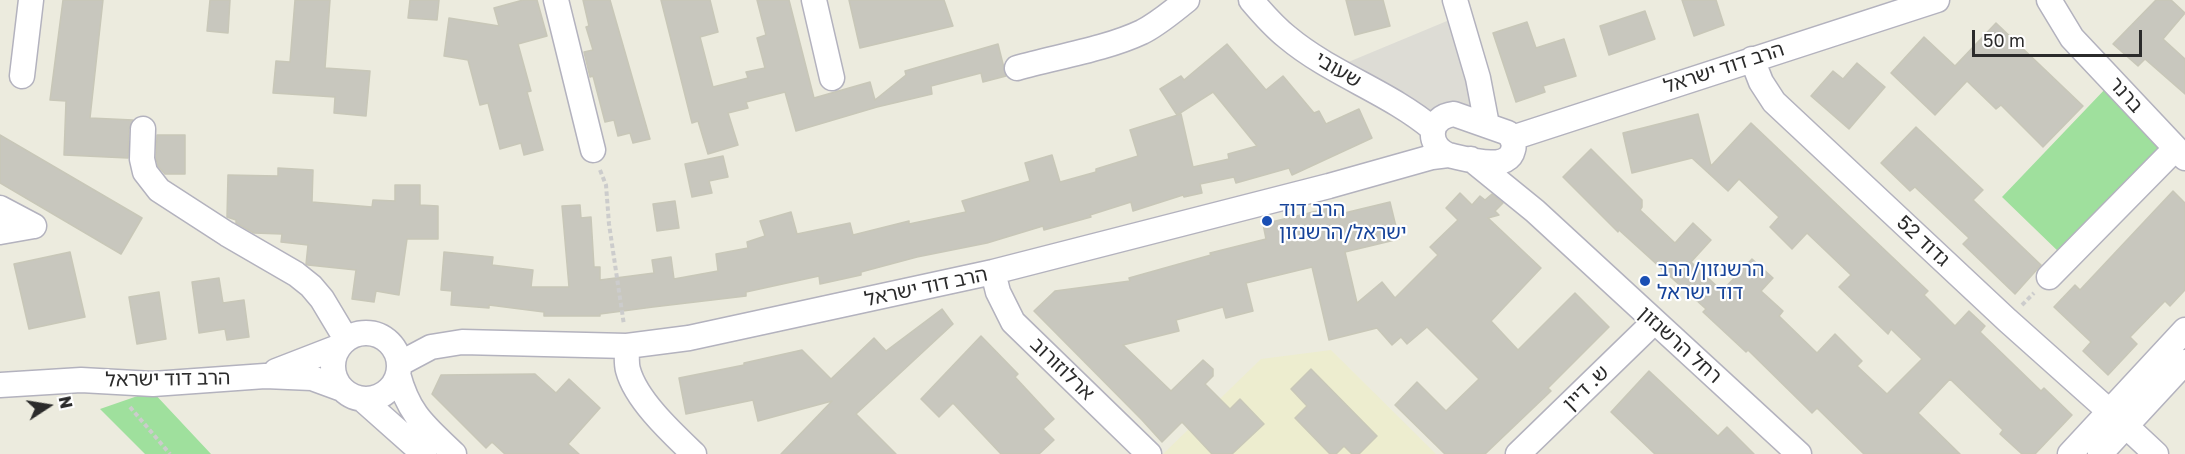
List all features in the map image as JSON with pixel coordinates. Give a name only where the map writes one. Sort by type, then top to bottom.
[{"type":"street","points":[[22,76],[31,0]]},
{"type":"street","points":[[556,0],[593,150]]},
{"type":"street","points":[[814,0],[832,78]]},
{"type":"street","points":[[1017,68],[1142,32],[1187,0]]},
{"type":"street","name":"שעובי","points":[[1251,0],[1288,38],[1334,68],[1412,113],[1433,129]]},
{"type":"street","points":[[1455,0],[1478,78],[1487,124]]},
{"type":"street","name":"הרב דוד ישראל","points":[[399,369],[431,346],[462,342],[627,346],[689,338],[993,272],[1329,186],[1432,157],[1460,157],[1498,163],[1508,159],[1512,146],[1752,59],[1936,0]]},
{"type":"street","name":"ברנר","points":[[2049,0],[2072,38],[2180,153]]},
{"type":"street","name":"גדוד 52","points":[[1752,59],[1761,82],[1774,102],[2007,320],[2156,454]]},
{"type":"street","points":[[1433,129],[1441,118],[1454,114],[1503,130],[1512,146],[1535,211]]},
{"type":"street","points":[[143,129],[142,159],[145,172],[159,190],[304,280],[322,298],[342,343]]},
{"type":"street","name":"רחל הרשנזון","points":[[1433,129],[1432,135],[1437,148],[1460,157],[1535,211],[1799,454]]},
{"type":"street","points":[[2049,277],[2180,153]]},
{"type":"street","points":[[0,208],[34,226],[0,232]]},
{"type":"street","name":"ארלוזורוב","points":[[993,272],[998,292],[1013,322],[1149,454]]},
{"type":"street","name":"ש. דיין","points":[[1518,454],[1654,322]]},
{"type":"street","points":[[2100,454],[2118,419],[2185,330]]},
{"type":"street","points":[[424,454],[336,380],[333,369],[334,358],[342,343],[361,333],[379,335],[393,347],[406,401],[411,410],[454,454]]},
{"type":"street","name":"הרב דוד ישראל","points":[[265,376],[342,343]]},
{"type":"street","points":[[627,346],[627,369],[638,390],[655,414],[694,454]]},
{"type":"street","points":[[2070,454],[2118,419],[2185,362]]},
{"type":"street","points":[[352,394],[380,396],[394,383],[399,369]]},
{"type":"street","name":"הרב דוד ישראל","points":[[0,385],[38,381],[153,384],[265,376],[312,378],[352,394]]},
{"type":"path","points":[[593,150],[606,185],[609,224],[627,346]]},
{"type":"path","points":[[2007,320],[2049,277]]},
{"type":"path","points":[[109,382],[170,454]]},
{"type":"shaded area","points":[[1459,16],[1487,125],[1441,118],[1334,68]]},
{"type":"shaded area","points":[[1331,350],[1436,454],[1163,454],[1261,359]]},
{"type":"green space","points":[[2108,86],[2168,144],[2062,255],[2002,197]]},
{"type":"green space","points":[[152,391],[211,454],[145,454],[100,409]]},
{"type":"building","points":[[63,0],[103,0],[90,118],[133,120],[129,129],[128,158],[64,155],[66,101],[50,100]]},
{"type":"building","points":[[210,0],[230,0],[228,33],[207,31]]},
{"type":"building","points":[[295,0],[330,0],[325,68],[370,71],[366,116],[334,113],[335,97],[273,93],[276,61],[290,62]]},
{"type":"building","points":[[410,0],[439,0],[437,20],[408,18]]},
{"type":"building","points":[[523,0],[537,0],[547,36],[518,44],[531,91],[527,92],[543,150],[524,155],[521,143],[500,149],[488,103],[480,105],[468,60],[444,56],[449,18],[499,26],[494,8]]},
{"type":"building","points":[[583,0],[610,0],[650,139],[633,143],[630,133],[618,136],[614,120],[605,122],[584,52],[593,50],[586,27],[589,26]]},
{"type":"building","points":[[661,0],[710,0],[718,32],[700,37],[713,87],[748,78],[746,72],[765,68],[757,38],[766,35],[757,0],[789,0],[814,98],[870,82],[875,100],[906,75],[905,71],[998,44],[1006,76],[983,82],[981,73],[931,86],[932,94],[877,107],[796,131],[785,92],[746,102],[748,108],[728,113],[738,145],[708,154],[698,121],[692,123]]},
{"type":"building","points":[[849,0],[944,0],[953,26],[860,48]]},
{"type":"building","points":[[1346,0],[1383,0],[1390,26],[1355,35]]},
{"type":"building","points":[[1682,0],[1716,0],[1724,25],[1694,36]]},
{"type":"building","points":[[2156,0],[2171,0],[2185,13],[2163,39],[2185,59],[2185,94],[2145,59],[2138,66],[2113,44]]},
{"type":"building","points":[[1645,11],[1655,39],[1609,55],[1600,26]]},
{"type":"building","points":[[1527,22],[1536,48],[1564,39],[1576,76],[1543,86],[1545,92],[1516,102],[1493,33]]},
{"type":"building","points":[[1996,23],[2083,106],[2043,147],[2001,105],[1996,109],[1967,81],[1935,115],[1891,73],[1924,37],[1955,66]]},
{"type":"building","points":[[1227,44],[1266,90],[1283,76],[1314,113],[1319,111],[1326,124],[1359,109],[1372,138],[1292,175],[1289,168],[1236,183],[1234,177],[1200,184],[1202,193],[1184,197],[1183,195],[1133,211],[1131,202],[1090,215],[1091,217],[1044,230],[1043,226],[987,243],[917,257],[861,272],[861,275],[820,284],[819,276],[746,292],[746,296],[600,314],[600,316],[544,316],[544,312],[489,305],[489,308],[451,305],[452,291],[441,290],[444,252],[493,257],[492,265],[533,270],[531,287],[569,287],[562,206],[580,205],[581,218],[591,217],[594,267],[600,267],[600,280],[654,273],[652,260],[671,257],[674,279],[718,271],[716,254],[748,248],[747,242],[765,236],[760,221],[791,212],[797,234],[850,223],[853,235],[909,221],[909,224],[966,212],[962,201],[1030,181],[1025,163],[1052,155],[1060,182],[1096,172],[1096,169],[1138,156],[1130,130],[1181,114],[1193,167],[1229,159],[1228,154],[1257,146],[1213,92],[1177,115],[1160,89],[1181,76],[1184,80]]},
{"type":"building","points":[[1857,63],[1885,87],[1849,129],[1811,96],[1833,71],[1843,79]]},
{"type":"building","points":[[1698,114],[1711,166],[1751,123],[1928,291],[1924,295],[1955,326],[1969,311],[1985,326],[1980,332],[2041,391],[2044,388],[2072,415],[2035,454],[2022,454],[2000,434],[2003,430],[1950,379],[1918,413],[1960,454],[1864,454],[1817,408],[1812,413],[1748,350],[1746,352],[1703,312],[1706,309],[1619,230],[1618,232],[1563,177],[1591,149],[1642,200],[1640,210],[1675,243],[1693,223],[1711,240],[1691,262],[1722,291],[1752,259],[1773,278],[1761,291],[1783,311],[1779,316],[1817,353],[1835,334],[1862,361],[1857,366],[1887,394],[1922,359],[1891,329],[1888,334],[1839,287],[1851,275],[1807,233],[1792,249],[1770,227],[1779,217],[1739,179],[1728,191],[1692,158],[1632,173],[1623,133]]},
{"type":"building","points":[[1916,127],[1983,190],[1973,200],[2041,265],[2015,294],[1963,244],[1969,238],[1915,187],[1910,191],[1881,163]]},
{"type":"building","points":[[0,135],[142,218],[121,254],[0,183]]},
{"type":"building","points":[[157,135],[185,135],[185,174],[165,174],[158,166]]},
{"type":"building","points":[[723,156],[728,177],[709,181],[712,193],[692,197],[685,164]]},
{"type":"building","points":[[278,168],[313,170],[312,202],[372,207],[373,200],[395,201],[395,185],[420,185],[420,205],[438,206],[438,239],[407,239],[399,295],[376,291],[374,302],[352,299],[356,270],[308,265],[306,264],[308,245],[281,242],[282,234],[254,233],[236,223],[236,220],[227,217],[228,175],[278,176]]},
{"type":"building","points":[[2173,191],[2185,203],[2185,290],[2170,306],[2165,301],[2130,337],[2137,344],[2108,375],[2083,351],[2091,342],[2054,307],[2075,285],[2080,290]]},
{"type":"building","points":[[1460,193],[1472,205],[1480,196],[1485,200],[1492,194],[1503,203],[1495,211],[1499,215],[1488,218],[1541,268],[1491,321],[1518,350],[1575,293],[1609,327],[1548,388],[1551,391],[1485,454],[1445,454],[1395,405],[1417,382],[1446,411],[1479,379],[1427,327],[1407,344],[1401,337],[1392,345],[1377,328],[1329,340],[1312,267],[1246,283],[1253,311],[1226,318],[1223,307],[1176,320],[1179,331],[1123,345],[1171,391],[1203,360],[1213,369],[1213,376],[1205,384],[1230,409],[1240,399],[1264,424],[1232,454],[1212,454],[1182,422],[1162,442],[1034,311],[1055,291],[1130,281],[1129,278],[1211,255],[1210,253],[1266,239],[1263,224],[1334,207],[1336,215],[1390,202],[1399,239],[1345,252],[1357,303],[1382,282],[1395,298],[1438,255],[1430,247],[1458,220],[1446,208]]},
{"type":"building","points":[[675,201],[679,228],[657,231],[653,204]]},
{"type":"building","points":[[70,252],[85,317],[29,329],[14,264]]},
{"type":"building","points":[[219,278],[223,303],[244,300],[249,337],[227,340],[225,329],[199,333],[192,282]]},
{"type":"building","points":[[159,292],[166,339],[137,344],[129,297]]},
{"type":"building","points":[[942,309],[953,324],[856,414],[896,454],[781,454],[832,401],[758,421],[753,400],[686,414],[679,378],[802,350],[831,379],[874,338],[886,351]]},
{"type":"building","points":[[981,336],[1018,374],[1015,377],[1054,419],[1043,429],[1054,440],[1039,454],[1001,454],[953,403],[939,417],[921,399]]},
{"type":"building","points":[[1311,369],[1377,436],[1359,454],[1352,454],[1344,446],[1336,454],[1330,454],[1295,418],[1307,406],[1291,389]]},
{"type":"building","points":[[1649,371],[1718,436],[1727,427],[1754,454],[1655,454],[1611,412]]},
{"type":"building","points":[[535,374],[556,393],[569,379],[600,408],[568,444],[579,454],[505,454],[492,442],[486,448],[432,394],[441,375]]},
{"type":"place","name":"הרב דוד ישראל/הרשנזון","points":[[1267,221]]},
{"type":"place","name":"הרשנזון/הרב דוד ישראל","points":[[1645,281]]}]
